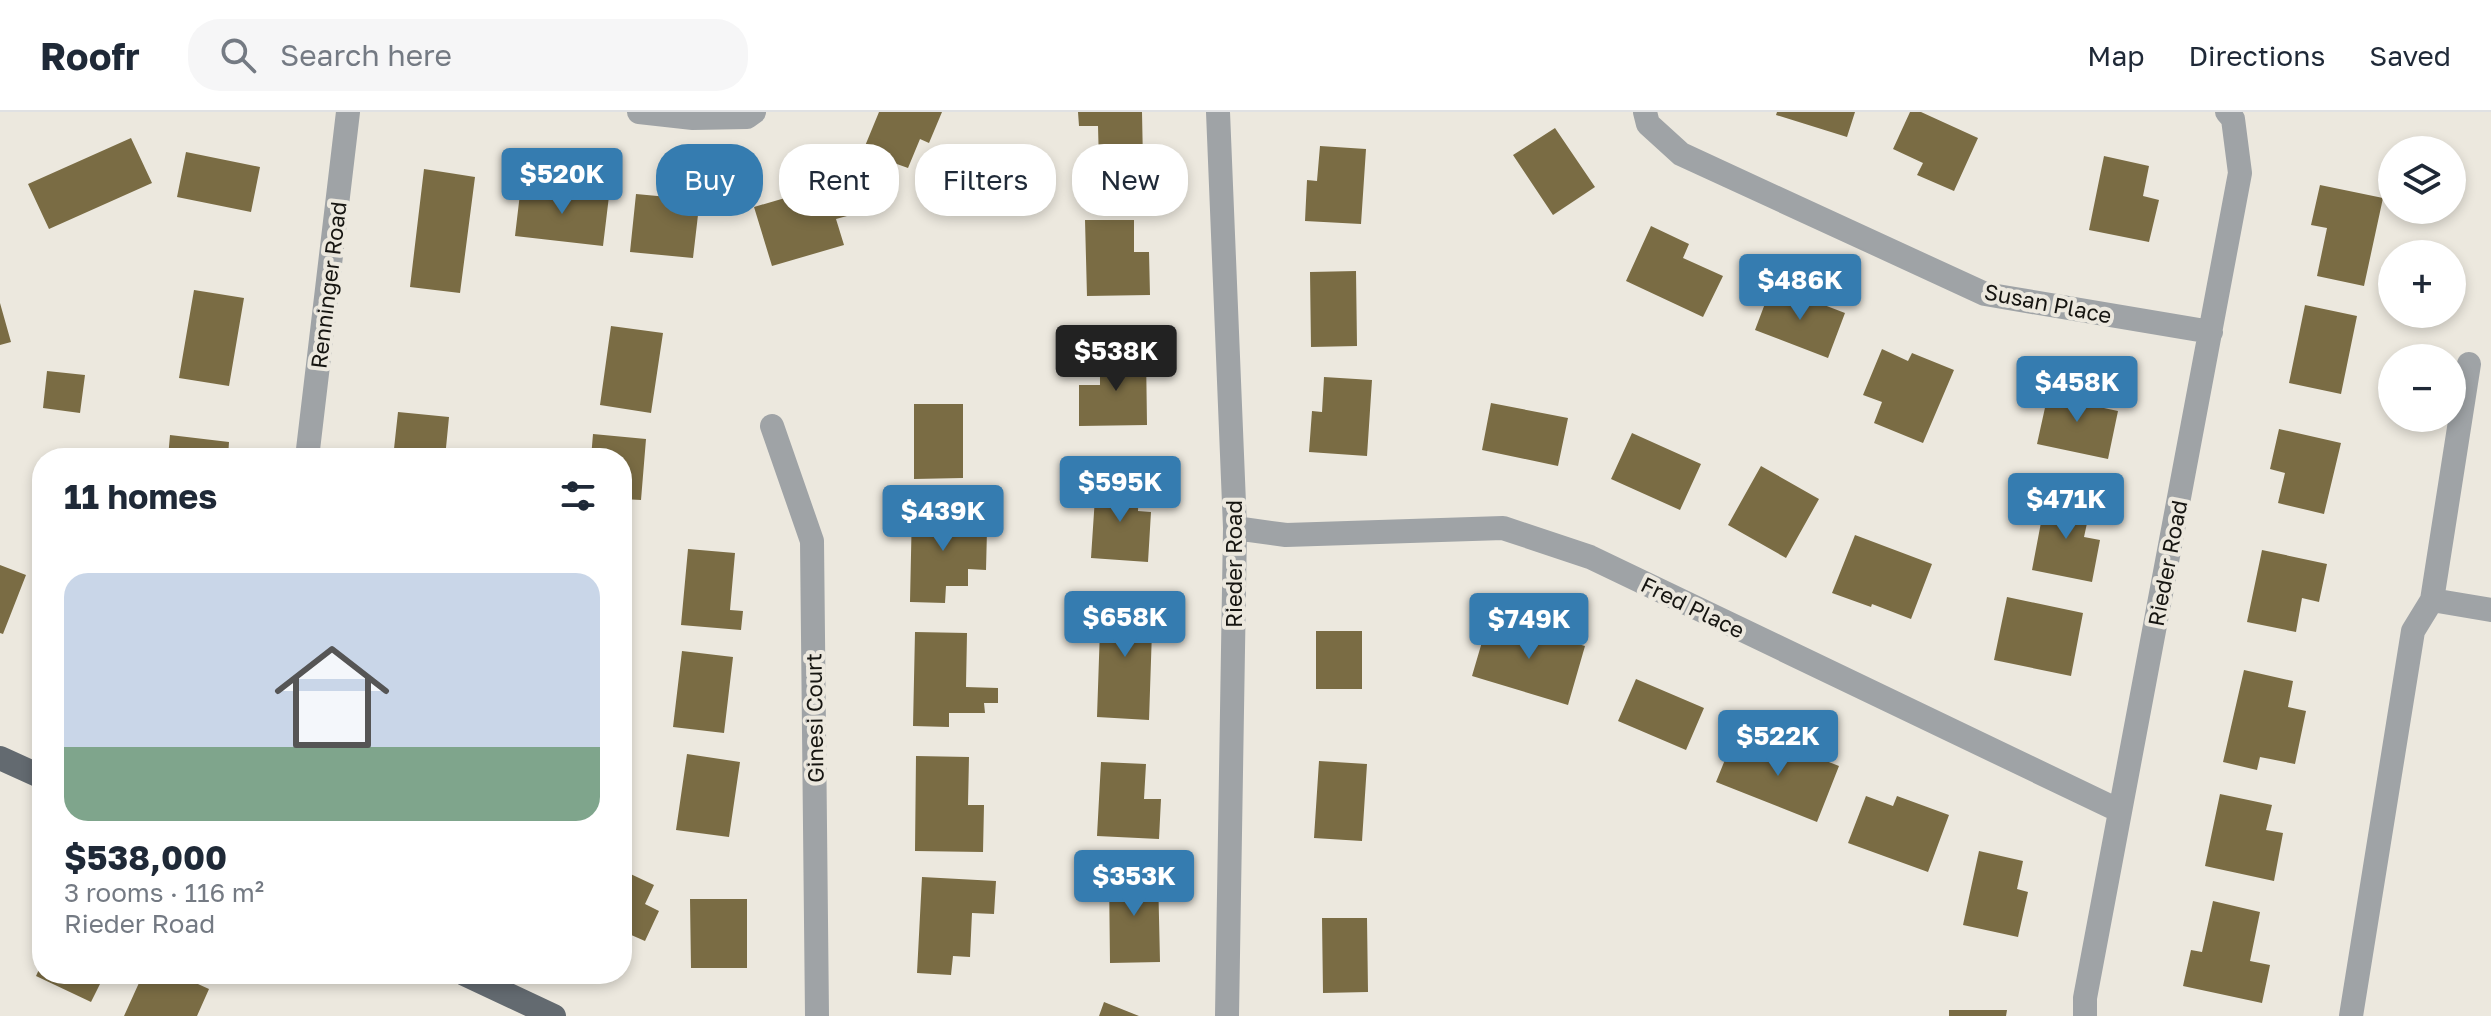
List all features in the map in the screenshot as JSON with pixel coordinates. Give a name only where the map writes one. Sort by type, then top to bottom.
[{"type":"main road","points":[[0,758],[32,772]]},
{"type":"main road","points":[[485,984],[554,1016]]},
{"type":"street","name":"Renninger Road","points":[[308,448],[348,112]]},
{"type":"street","points":[[639,112],[693,118],[747,117],[754,112]]},
{"type":"street","name":"Rieder Road","points":[[1218,112],[1235,528],[1227,1016]]},
{"type":"street","name":"Susan Place","points":[[1645,112],[1648,124],[1681,154],[1985,294],[2211,332]]},
{"type":"street","name":"Rieder Road","points":[[2085,1016],[2085,998],[2240,173],[2233,119],[2227,112]]},
{"type":"street","points":[[2351,1016],[2413,631],[2432,600],[2469,364]]},
{"type":"street","name":"Ginesi Court","points":[[772,426],[812,541],[817,1016]]},
{"type":"street","name":"Fred Place","points":[[1235,528],[1286,535],[1503,528],[1590,557],[2120,811]]},
{"type":"street","points":[[2432,600],[2491,610]]},
{"type":"building","points":[[879,112],[942,112],[929,143],[920,139],[915,144],[908,168],[899,165],[899,144],[866,144]]},
{"type":"building","points":[[1078,112],[1142,112],[1143,144],[1098,144],[1098,126],[1079,126]]},
{"type":"building","points":[[1777,112],[1855,112],[1847,137],[1776,115]]},
{"type":"building","points":[[1910,112],[1921,112],[1978,138],[1954,191],[1917,175],[1923,163],[1893,149]]},
{"type":"building","points":[[1555,128],[1595,187],[1553,215],[1513,155]]},
{"type":"building","points":[[131,138],[152,183],[49,229],[28,184]]},
{"type":"building","points":[[1320,146],[1366,149],[1361,224],[1305,221],[1307,180],[1317,181]]},
{"type":"building","points":[[186,152],[260,167],[251,212],[177,197]]},
{"type":"building","points":[[2104,156],[2149,166],[2143,196],[2159,200],[2149,242],[2089,230]]},
{"type":"building","points":[[424,169],[475,177],[460,293],[410,287]]},
{"type":"building","points":[[521,185],[609,196],[603,246],[515,236]]},
{"type":"building","points":[[2320,185],[2378,197],[2378,221],[2364,286],[2317,276],[2327,228],[2311,225]]},
{"type":"building","points":[[636,194],[656,196],[656,216],[698,216],[693,258],[630,252]]},
{"type":"building","points":[[779,200],[779,216],[847,216],[836,219],[844,245],[772,266],[757,216],[763,216],[763,204]]},
{"type":"building","points":[[1085,220],[1134,220],[1134,252],[1149,252],[1150,295],[1087,296]]},
{"type":"building","points":[[1651,226],[1689,244],[1683,258],[1723,276],[1703,317],[1626,281]]},
{"type":"building","points":[[1356,271],[1357,346],[1311,347],[1310,272]]},
{"type":"building","points":[[1772,285],[1845,313],[1828,358],[1755,330]]},
{"type":"building","points":[[194,290],[244,298],[229,386],[179,378]]},
{"type":"building","points":[[0,303],[11,342],[0,345]]},
{"type":"building","points":[[2305,305],[2357,316],[2341,394],[2289,383]]},
{"type":"building","points":[[611,326],[663,333],[651,413],[600,405]]},
{"type":"building","points":[[1882,349],[1908,361],[1912,353],[1954,370],[1923,443],[1874,423],[1882,402],[1863,395]]},
{"type":"building","points":[[1100,353],[1146,353],[1147,425],[1079,426],[1079,385],[1100,385]]},
{"type":"building","points":[[47,371],[85,375],[80,413],[43,408]]},
{"type":"building","points":[[1324,377],[1372,380],[1367,456],[1309,452],[1312,411],[1322,412]]},
{"type":"building","points":[[2050,385],[2088,393],[2085,404],[2118,411],[2108,459],[2037,444]]},
{"type":"building","points":[[1491,403],[1568,418],[1558,466],[1482,450]]},
{"type":"building","points":[[914,404],[963,404],[963,478],[914,479]]},
{"type":"building","points":[[398,412],[449,417],[446,448],[394,448]]},
{"type":"building","points":[[2279,429],[2341,443],[2324,514],[2278,503],[2285,473],[2270,469]]},
{"type":"building","points":[[1632,433],[1701,464],[1680,510],[1611,479]]},
{"type":"building","points":[[593,434],[646,439],[641,500],[632,500],[632,448],[592,448]]},
{"type":"building","points":[[170,435],[229,442],[229,448],[169,448]]},
{"type":"building","points":[[1761,466],[1819,499],[1786,558],[1728,525]]},
{"type":"building","points":[[1096,482],[1139,485],[1138,511],[1151,512],[1148,562],[1091,558]]},
{"type":"building","points":[[2046,496],[2091,505],[2084,537],[2100,540],[2092,582],[2032,570]]},
{"type":"building","points":[[912,508],[963,510],[963,530],[987,530],[986,570],[968,569],[968,586],[946,586],[945,603],[910,602]]},
{"type":"building","points":[[1855,535],[1932,564],[1911,619],[1832,593]]},
{"type":"building","points":[[688,549],[735,553],[730,610],[743,611],[741,630],[681,625]]},
{"type":"building","points":[[2262,550],[2327,564],[2319,602],[2302,598],[2296,632],[2247,622]]},
{"type":"building","points":[[0,565],[26,575],[3,634],[0,633]]},
{"type":"building","points":[[2007,597],[2083,613],[2071,676],[1994,660]]},
{"type":"building","points":[[1101,599],[1153,601],[1149,720],[1097,717]]},
{"type":"building","points":[[1489,618],[1585,646],[1568,705],[1472,676]]},
{"type":"building","points":[[1316,631],[1362,631],[1362,689],[1316,689]]},
{"type":"building","points":[[915,632],[967,633],[966,687],[998,688],[998,703],[984,703],[985,713],[949,713],[949,727],[913,726]]},
{"type":"building","points":[[682,651],[733,657],[724,733],[673,727]]},
{"type":"building","points":[[2244,670],[2293,681],[2288,707],[2306,711],[2295,764],[2260,757],[2257,770],[2223,762]]},
{"type":"building","points":[[1636,679],[1704,708],[1686,750],[1618,721]]},
{"type":"building","points":[[1735,735],[1803,762],[1806,753],[1839,766],[1817,822],[1716,782]]},
{"type":"building","points":[[687,754],[740,762],[729,837],[676,830]]},
{"type":"building","points":[[916,756],[969,757],[968,805],[984,805],[983,852],[915,851]]},
{"type":"building","points":[[1319,761],[1367,764],[1362,841],[1314,838]]},
{"type":"building","points":[[1101,762],[1146,764],[1144,799],[1161,799],[1159,839],[1097,836]]},
{"type":"building","points":[[2220,794],[2272,805],[2266,830],[2283,833],[2274,881],[2205,866]]},
{"type":"building","points":[[1866,796],[1893,806],[1897,796],[1949,815],[1928,872],[1848,843]]},
{"type":"building","points":[[1979,851],[2023,861],[2017,889],[2028,892],[2018,937],[1963,925]]},
{"type":"building","points":[[1109,874],[1158,874],[1160,962],[1110,963]]},
{"type":"building","points":[[632,875],[654,885],[645,904],[659,911],[645,941],[632,935]]},
{"type":"building","points":[[922,877],[996,881],[994,914],[972,913],[970,957],[953,956],[951,975],[917,973]]},
{"type":"building","points":[[690,899],[747,899],[747,968],[691,968]]},
{"type":"building","points":[[2213,901],[2260,912],[2250,961],[2270,965],[2262,1003],[2183,986],[2191,950],[2202,952]]},
{"type":"building","points":[[1322,918],[1367,918],[1368,992],[1323,993]]},
{"type":"building","points":[[53,984],[100,984],[91,1002]]},
{"type":"building","points":[[138,984],[198,984],[209,989],[197,1016],[124,1016]]},
{"type":"building","points":[[1104,1002],[1139,1016],[1099,1016]]},
{"type":"building","points":[[1949,1010],[2007,1010],[2006,1016],[1949,1016]]}]
